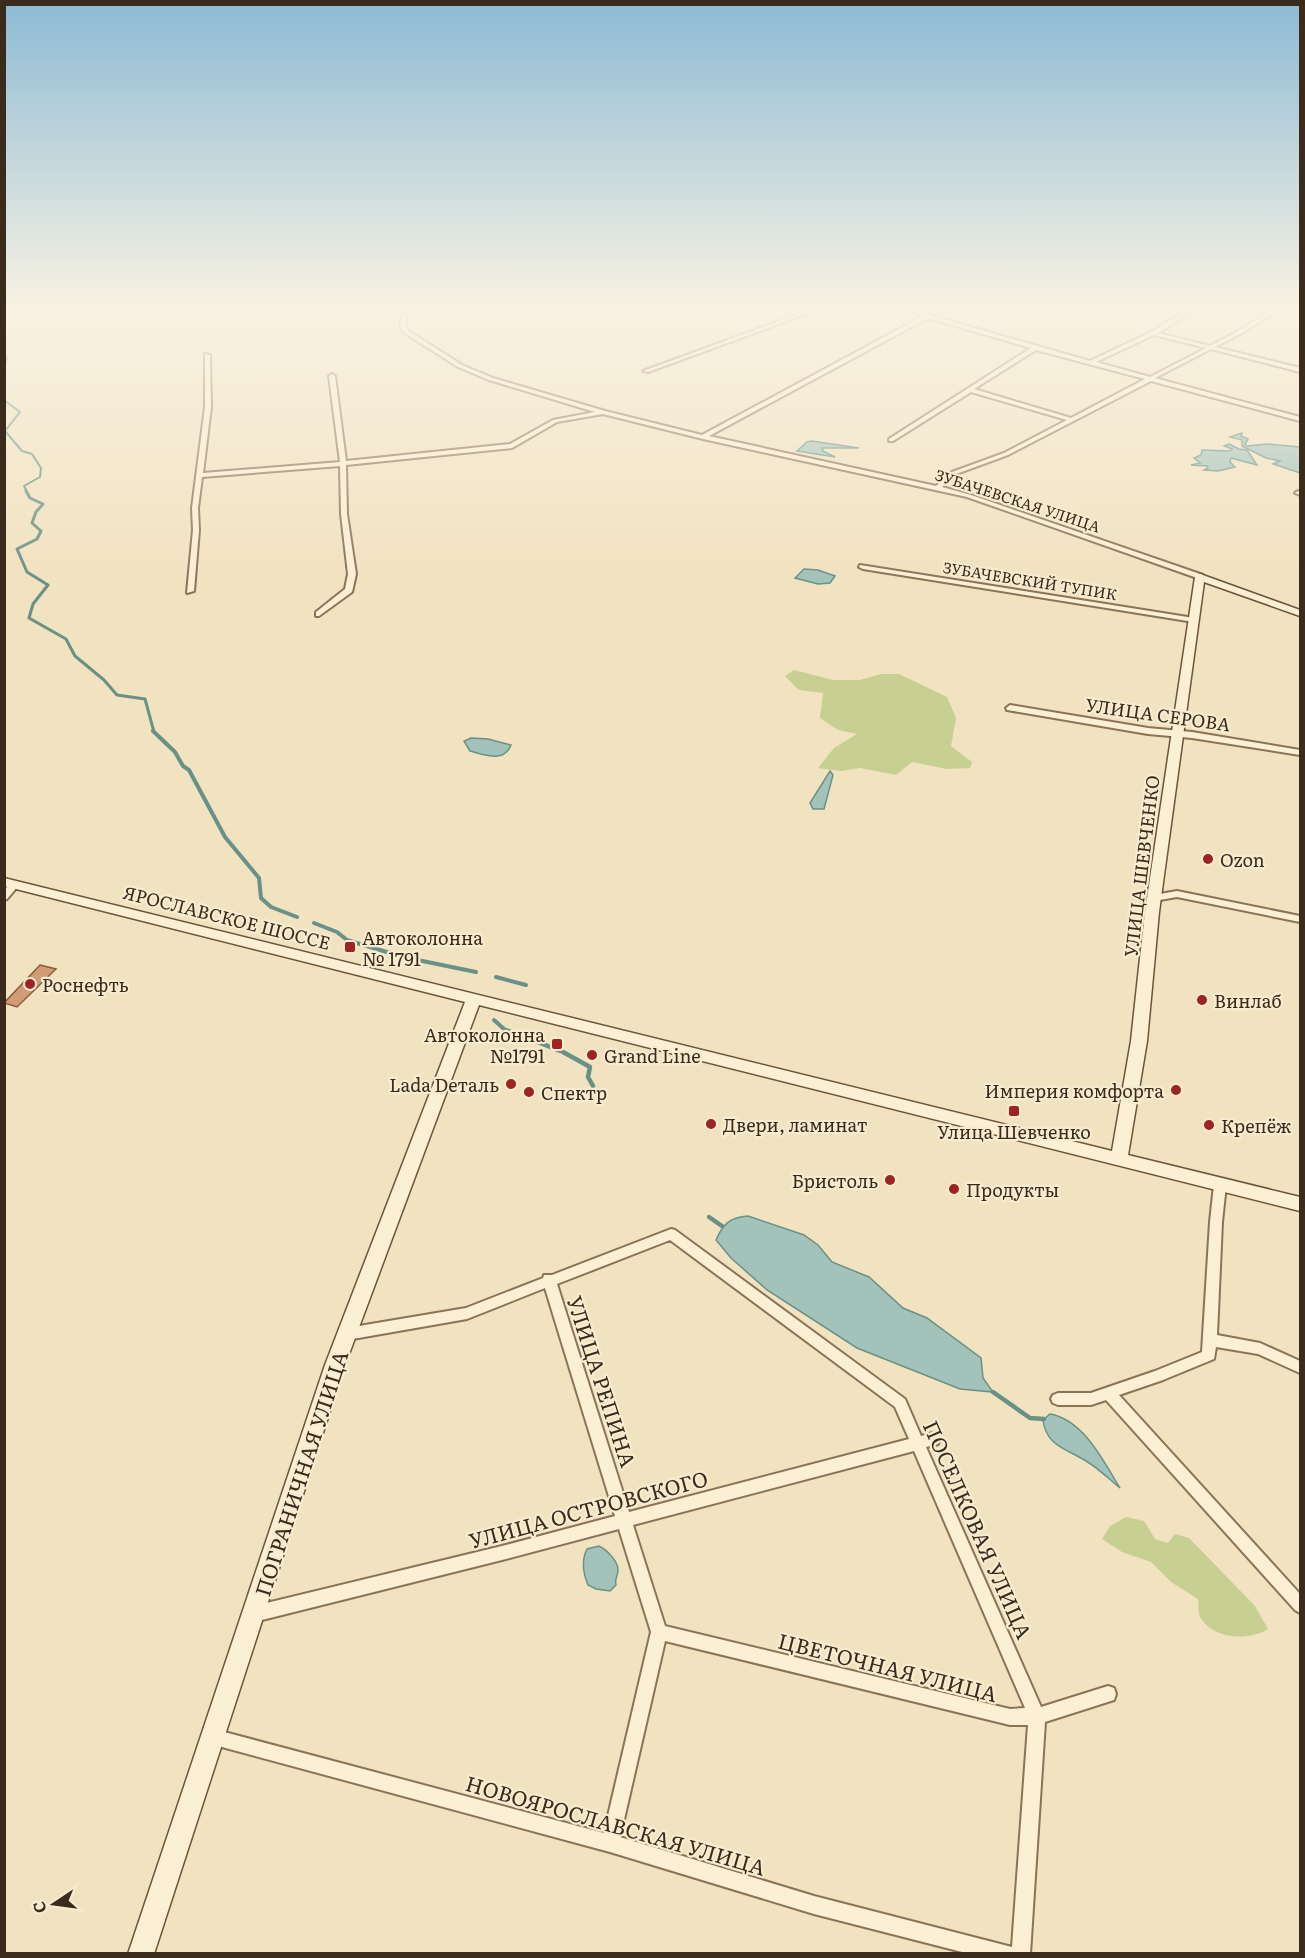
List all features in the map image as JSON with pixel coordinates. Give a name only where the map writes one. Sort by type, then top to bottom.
[{"type":"street","points":[[190,591],[208,396]]},
{"type":"street","points":[[319,614],[349,590],[352,574],[344,514],[343,463],[335,396]]},
{"type":"street","name":"ЗУБАЧЕВСКАЯ УЛИЦА","points":[[551,396],[703,437],[969,496],[1300,613]]},
{"type":"street","points":[[703,437],[778,396]]},
{"type":"street","points":[[891,440],[961,396]]},
{"type":"street","points":[[993,396],[1070,419]]},
{"type":"street","points":[[937,488],[954,473],[1006,454],[1114,396]]},
{"type":"street","points":[[1214,396],[1300,419]]},
{"type":"street","points":[[199,475],[311,467],[512,446],[555,421],[603,412]]},
{"type":"street","name":"ЗУБАЧЕВСКИЙ ТУПИК","points":[[863,567],[1194,620]]},
{"type":"street","name":"УЛИЦА ШЕВЧЕНКО","points":[[1119,1159],[1139,1041],[1155,898],[1200,577]]},
{"type":"street","name":"УЛИЦА СЕРОВА","points":[[1010,708],[1300,753]]},
{"type":"street","points":[[4,897],[10,883]]},
{"type":"street","name":"ЯРОСЛАВСКОЕ ШОССЕ","points":[[10,883],[1300,1204]]},
{"type":"street","points":[[1155,898],[1178,894],[1300,919]]},
{"type":"street","name":"ПОГРАНИЧНАЯ УЛИЦА","points":[[141,1953],[347,1334],[474,999]]},
{"type":"street","points":[[1058,1399],[1092,1399],[1209,1355],[1220,1185]]},
{"type":"street","name":"ПОСЕЛКОВАЯ УЛИЦА","points":[[549,1279],[670,1234],[900,1403],[926,1440],[1037,1716],[1021,1953]]},
{"type":"street","points":[[347,1334],[467,1313],[549,1279]]},
{"type":"street","name":"УЛИЦА РЕПИНА","points":[[549,1279],[659,1632],[610,1843]]},
{"type":"street","points":[[1210,1340],[1260,1349],[1300,1367]]},
{"type":"street","points":[[1108,1394],[1300,1605]]},
{"type":"street","name":"УЛИЦА ОСТРОВСКОГО","points":[[253,1614],[626,1521],[926,1440]]},
{"type":"street","name":"ЦВЕТОЧНАЯ УЛИЦА","points":[[659,1632],[1010,1717],[1037,1716],[1108,1694]]},
{"type":"street","name":"НОВОЯРОСЛАВСКАЯ УЛИЦА","points":[[213,1737],[610,1843],[814,1905],[1008,1953]]},
{"type":"green space","points":[[794,670],[833,680],[860,680],[881,674],[899,674],[947,697],[956,718],[951,746],[972,762],[970,768],[947,769],[912,762],[896,775],[860,768],[841,771],[818,768],[834,748],[857,734],[838,730],[820,718],[823,693],[799,690],[785,676]]},
{"type":"green space","points":[[1126,1517],[1144,1521],[1155,1539],[1168,1543],[1175,1534],[1189,1538],[1255,1606],[1268,1629],[1242,1637],[1222,1634],[1206,1625],[1199,1615],[1198,1599],[1171,1582],[1151,1562],[1122,1552],[1102,1539],[1110,1526]]},
{"type":"water","points":[[1242,433],[1241,436],[1248,439],[1245,444],[1247,446],[1267,444],[1300,447],[1300,473],[1273,464],[1280,461],[1266,458],[1242,446],[1242,440],[1230,437]]},
{"type":"water","points":[[807,442],[859,448],[822,448],[823,451],[835,457],[797,451]]},
{"type":"water","points":[[1229,444],[1247,450],[1257,465],[1231,458],[1230,462],[1235,467],[1218,471],[1204,470],[1208,468],[1207,466],[1191,465],[1200,463],[1194,458],[1201,455],[1202,450],[1229,451],[1232,449],[1224,446]]},
{"type":"water","points":[[804,569],[818,570],[835,576],[830,583],[818,584],[795,578]]},
{"type":"water","points":[[471,738],[488,739],[511,745],[504,754],[488,756],[470,751],[464,741]]},
{"type":"water","points":[[830,771],[833,775],[824,809],[813,809],[810,803]]},
{"type":"water","points":[[748,1216],[804,1235],[818,1245],[832,1262],[869,1277],[903,1308],[927,1318],[981,1358],[983,1378],[993,1392],[960,1389],[857,1348],[767,1290],[731,1258],[716,1240],[728,1222]]},
{"type":"water","points":[[1050,1414],[1073,1424],[1083,1433],[1120,1488],[1099,1470],[1058,1446],[1048,1436],[1043,1420]]},
{"type":"water","points":[[599,1546],[612,1556],[618,1567],[616,1585],[610,1591],[588,1585],[585,1576],[583,1562],[587,1549]]},
{"type":"building","name":"Роснефть","points":[[40,965],[56,969],[17,1007],[4,1003]]},
{"type":"waterway","points":[[4,400],[20,412],[5,431],[22,451],[32,454],[41,468],[40,477],[24,486],[27,492]]},
{"type":"waterway","points":[[26,491],[30,498],[43,504],[36,512],[32,523],[41,531],[37,539],[17,549],[27,572],[48,585],[33,604],[29,618],[66,639],[75,656],[104,680],[117,695],[145,699],[154,732]]},
{"type":"waterway","points":[[154,732],[175,752],[183,766],[189,770],[225,837],[259,878],[261,898],[271,907],[297,917]]},
{"type":"waterway","points":[[314,923],[337,932],[347,940],[403,957],[476,972]]},
{"type":"waterway","points":[[496,977],[526,985]]},
{"type":"waterway","points":[[494,1020],[504,1029],[538,1042]]},
{"type":"waterway","points":[[535,1041],[563,1052],[590,1067],[588,1077],[593,1086]]},
{"type":"waterway","points":[[709,1217],[722,1226]]},
{"type":"waterway","points":[[993,1392],[1030,1418],[1044,1419]]},
{"type":"place","name":"Ozon","points":[[1208,859]]},
{"type":"place","name":"Автоколонна № 1791","points":[[350,947]]},
{"type":"place","name":"Роснефть","points":[[30,984]]},
{"type":"place","name":"Винлаб","points":[[1202,1000]]},
{"type":"place","name":"Автоколонна №1791","points":[[557,1044]]},
{"type":"place","name":"Grand Line","points":[[592,1055]]},
{"type":"place","name":"Lada Dеталь","points":[[511,1084]]},
{"type":"place","name":"Империя комфорта","points":[[1176,1090]]},
{"type":"place","name":"Спектр","points":[[529,1092]]},
{"type":"place","name":"Улица Шевченко","points":[[1014,1111]]},
{"type":"place","name":"Двери, ламинат","points":[[711,1124]]},
{"type":"place","name":"Крепёж","points":[[1209,1125]]},
{"type":"place","name":"Бристоль","points":[[890,1180]]},
{"type":"place","name":"Продукты","points":[[954,1189]]}]
